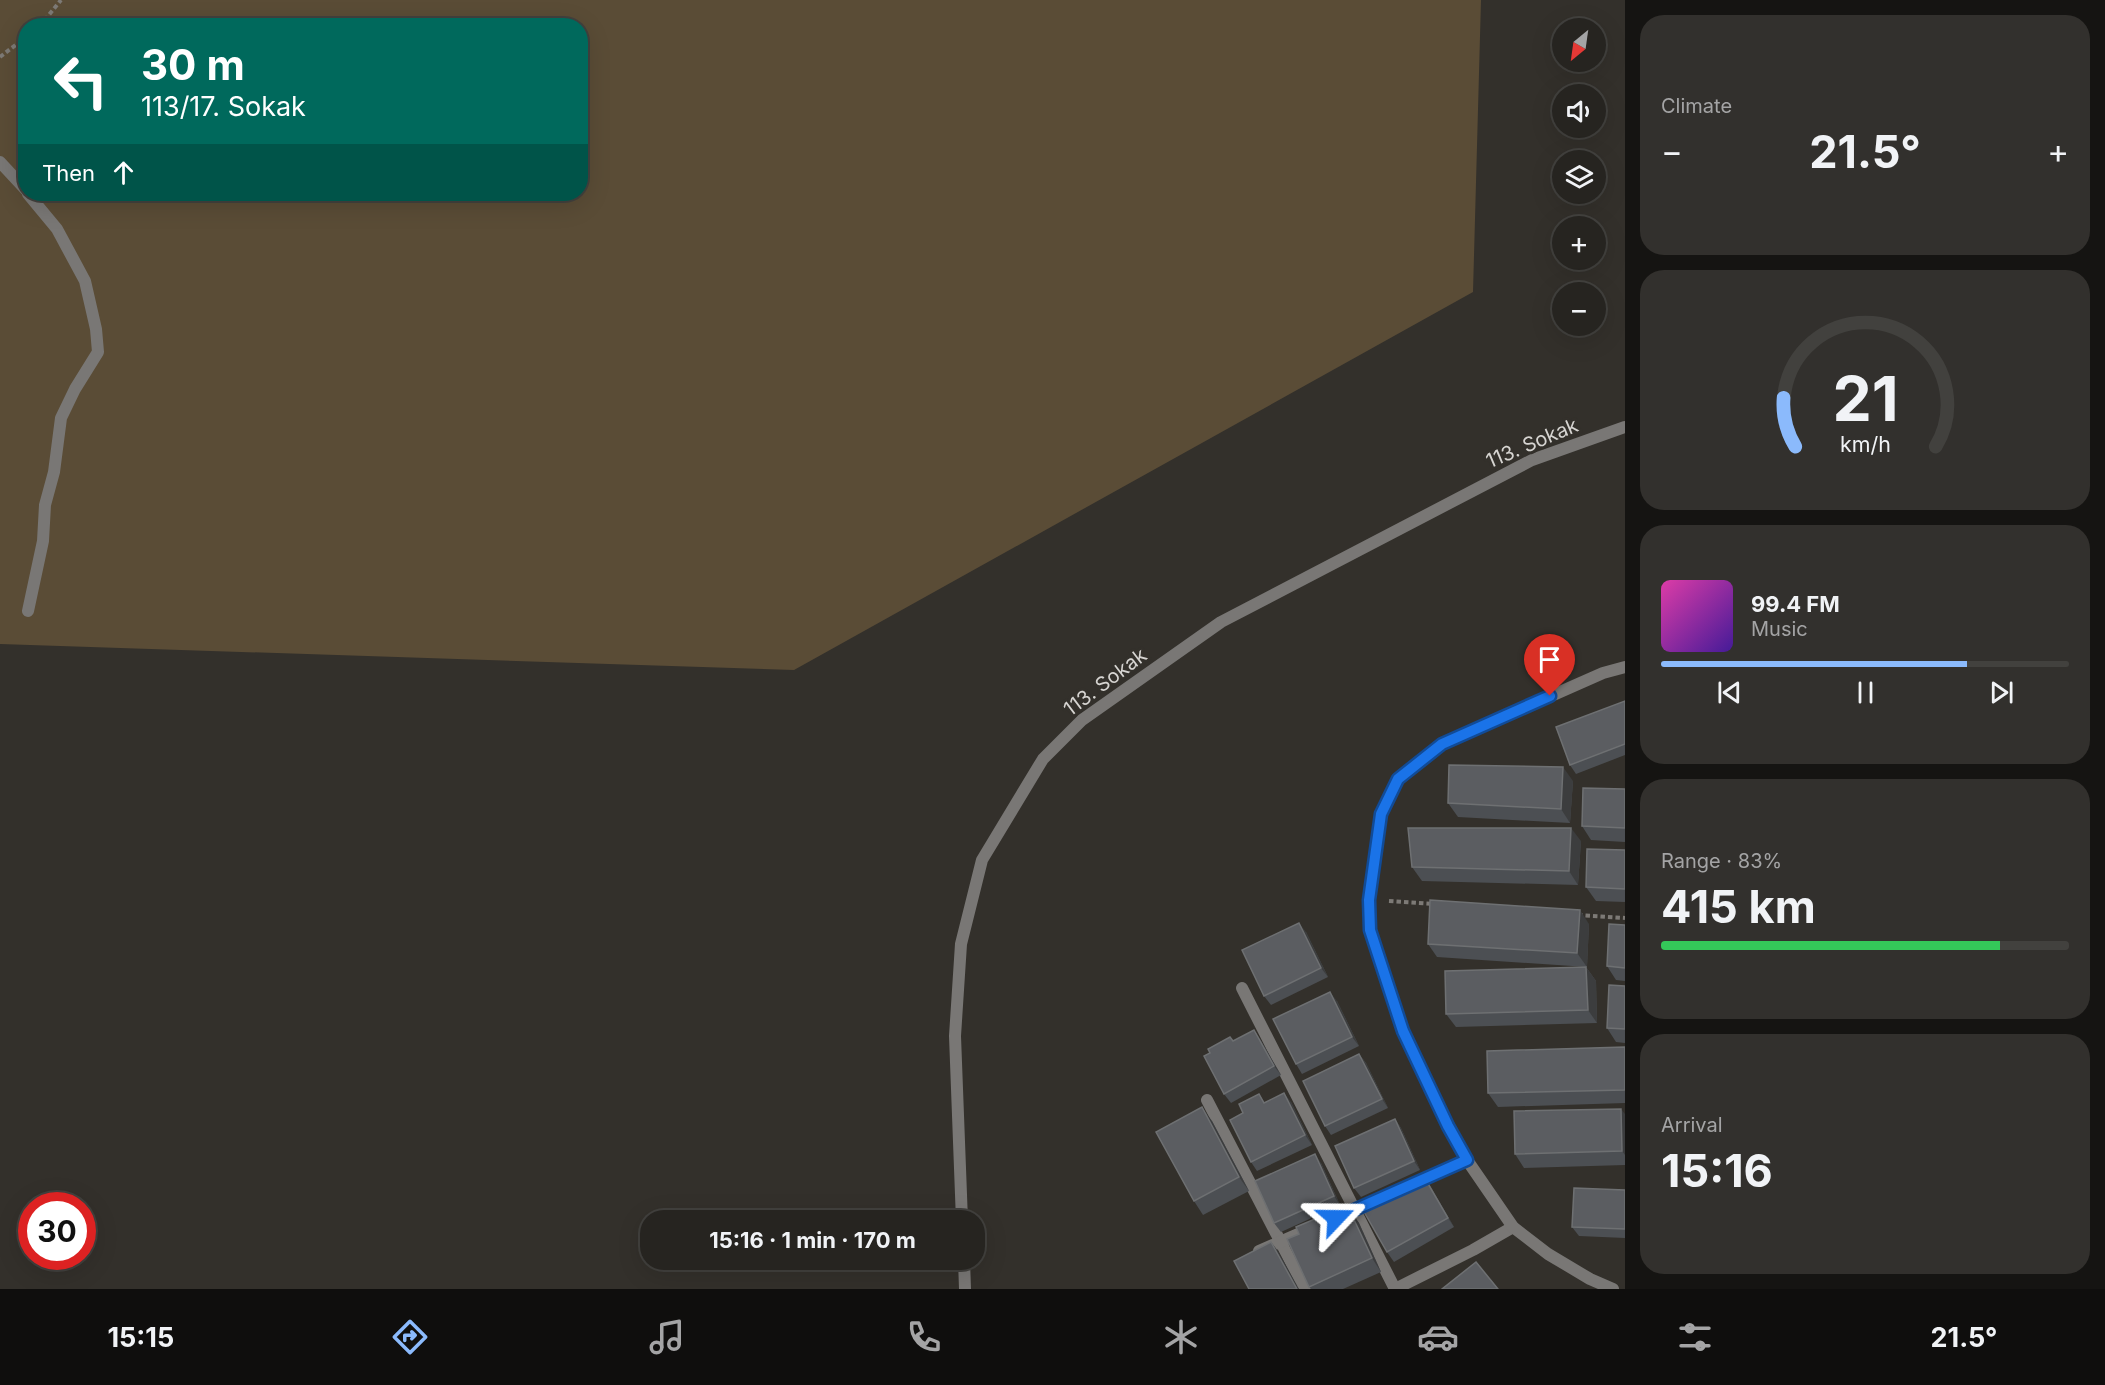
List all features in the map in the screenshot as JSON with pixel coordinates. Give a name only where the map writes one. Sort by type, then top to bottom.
[{"type":"street","points":[[0,162],[18,182]]},
{"type":"street","points":[[28,611],[43,541],[45,505],[54,472],[62,418],[75,388],[98,352],[96,329],[85,281],[57,229],[34,201]]},
{"type":"street","name":"113. Sokak","points":[[962,1210],[955,1036],[961,944],[982,860],[1043,759],[1082,720],[1221,622],[1532,460],[1625,427]]},
{"type":"street","points":[[1613,1289],[1590,1279],[1548,1254],[1513,1227],[1467,1160],[1448,1126],[1403,1031],[1370,930],[1369,900],[1381,814],[1398,779],[1442,744],[1603,673],[1625,667]]},
{"type":"street","points":[[1242,987],[1395,1289],[1513,1227]]},
{"type":"street","points":[[1207,1100],[1305,1289]]},
{"type":"street","points":[[1251,1255],[1467,1160]]},
{"type":"street","points":[[964,1270],[965,1289]]},
{"type":"path","points":[[46,18],[61,0]]},
{"type":"path","points":[[0,57],[18,43]]},
{"type":"path","points":[[1369,900],[1439,905]]},
{"type":"path","points":[[1567,914],[1625,918]]},
{"type":"shaded area","points":[[0,0],[1481,0],[1473,292],[794,670],[0,644]]},
{"type":"building","points":[[1625,701],[1625,744],[1570,765],[1556,727]]},
{"type":"building","points":[[1449,765],[1563,767],[1561,809],[1448,803]]},
{"type":"building","points":[[1583,788],[1625,789],[1625,828],[1582,826]]},
{"type":"building","points":[[1408,828],[1571,828],[1569,871],[1412,867]]},
{"type":"building","points":[[1587,849],[1625,850],[1625,889],[1586,887]]},
{"type":"building","points":[[1430,900],[1580,910],[1577,953],[1428,944]]},
{"type":"building","points":[[1299,923],[1321,968],[1264,996],[1242,950]]},
{"type":"building","points":[[1609,924],[1625,925],[1625,968],[1607,966]]},
{"type":"building","points":[[1586,967],[1588,1010],[1446,1014],[1445,971]]},
{"type":"building","points":[[1609,985],[1625,986],[1625,1029],[1607,1028]]},
{"type":"building","points":[[1330,992],[1352,1037],[1296,1064],[1273,1019]]},
{"type":"building","points":[[1254,1030],[1274,1066],[1224,1094],[1204,1056],[1210,1053],[1208,1049],[1230,1037],[1233,1041]]},
{"type":"building","points":[[1625,1047],[1625,1090],[1488,1093],[1487,1051]]},
{"type":"building","points":[[1359,1054],[1382,1099],[1325,1126],[1303,1081]]},
{"type":"building","points":[[1284,1093],[1305,1135],[1251,1162],[1230,1120],[1243,1113],[1239,1104],[1259,1094],[1264,1103]]},
{"type":"building","points":[[1202,1107],[1239,1177],[1194,1201],[1156,1132]]},
{"type":"building","points":[[1621,1109],[1622,1151],[1515,1154],[1514,1111]]},
{"type":"building","points":[[1395,1119],[1414,1161],[1354,1188],[1335,1146]]},
{"type":"building","points":[[1315,1154],[1334,1196],[1274,1223],[1255,1181]]},
{"type":"building","points":[[1423,1175],[1448,1218],[1387,1252],[1363,1210]]},
{"type":"building","points":[[1574,1188],[1625,1190],[1625,1229],[1572,1227]]},
{"type":"building","points":[[1349,1209],[1372,1258],[1309,1287],[1287,1239],[1299,1234],[1296,1227],[1317,1218],[1323,1222]]},
{"type":"building","points":[[1271,1242],[1297,1289],[1249,1289],[1234,1261]]},
{"type":"building","points":[[1476,1262],[1498,1289],[1442,1289]]},
{"type":"route","points":[[1336,1218],[1467,1160],[1448,1126],[1403,1031],[1370,930],[1369,900],[1381,814],[1398,779],[1442,744],[1550,696]]}]
